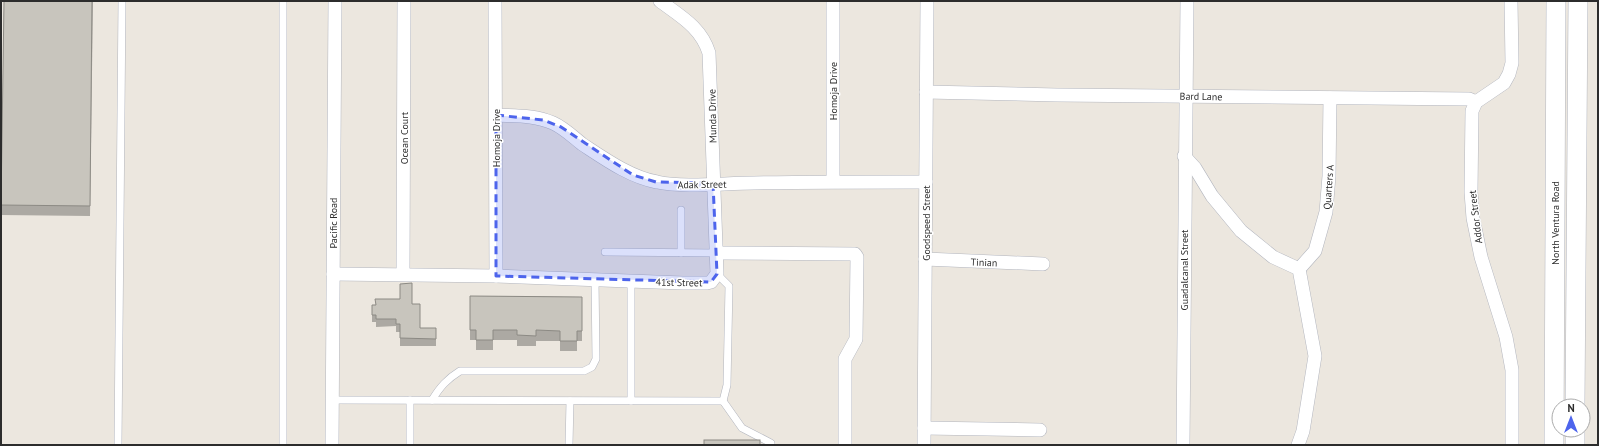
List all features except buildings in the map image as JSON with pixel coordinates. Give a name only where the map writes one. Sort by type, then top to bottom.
[{"type":"main road","name":"North Ventura Road","points":[[1554,445],[1556,1]]},
{"type":"main road","points":[[1575,398],[1578,1]]},
{"type":"street","name":"Pacific Road","points":[[332,445],[335,1]]},
{"type":"street","name":"Ocean Court","points":[[403,274],[404,1]]},
{"type":"street","name":"Homoja Drive","points":[[495,1],[496,276]]},
{"type":"street","name":"Munda Drive","points":[[660,1],[693,26],[701,35],[710,53],[713,183],[717,253]]},
{"type":"street","name":"Homoja Drive","points":[[833,1],[834,181]]},
{"type":"street","name":"Goodspeed Street","points":[[924,445],[927,1]]},
{"type":"street","name":"Guadalcanal Street","points":[[1183,445],[1184,156],[1187,1]]},
{"type":"street","points":[[1476,102],[1504,83],[1509,74],[1512,63],[1511,1]]},
{"type":"street","name":"Bard Lane","points":[[926,92],[1057,95],[1469,99],[1476,102]]},
{"type":"street","name":"Quarters A","points":[[1299,269],[1315,251],[1326,212],[1329,176],[1330,98]]},
{"type":"street","name":"Addor Street","points":[[1476,102],[1472,112],[1471,122],[1471,192],[1473,218],[1481,257],[1506,337],[1512,370],[1512,445]]},
{"type":"street","name":"Adak Street","points":[[496,115],[527,116],[552,123],[570,133],[581,143],[616,166],[644,179],[668,184],[834,181],[926,182]]},
{"type":"street","points":[[1184,156],[1195,168],[1212,196],[1241,231],[1273,257],[1299,269],[1315,356],[1303,430],[1298,445]]},
{"type":"street","name":"41st Street","points":[[333,274],[496,276],[707,283],[712,282],[717,274],[717,253]]},
{"type":"street","points":[[717,253],[855,254],[857,257],[856,339],[845,359],[845,445]]},
{"type":"street","name":"Tinian","points":[[926,259],[1043,264]]},
{"type":"street","points":[[924,428],[1040,430]]},
{"type":"lane","points":[[118,445],[122,1]]},
{"type":"lane","points":[[283,1],[283,445]]},
{"type":"lane","points":[[681,210],[681,253]]},
{"type":"lane","points":[[605,252],[717,253]]},
{"type":"lane","points":[[717,274],[729,286],[727,385],[723,401],[742,428],[771,443],[771,445]]},
{"type":"lane","points":[[432,400],[439,388],[449,378],[460,371],[584,371],[592,367],[596,360],[595,279]]},
{"type":"lane","points":[[631,281],[631,401]]},
{"type":"lane","points":[[332,400],[723,401]]},
{"type":"lane","points":[[410,400],[410,445]]},
{"type":"lane","points":[[570,401],[570,445]]},
{"type":"highlighted area","points":[[496,115],[543,120],[561,127],[633,175],[656,182],[713,183],[717,274],[711,282],[496,276]]}]
